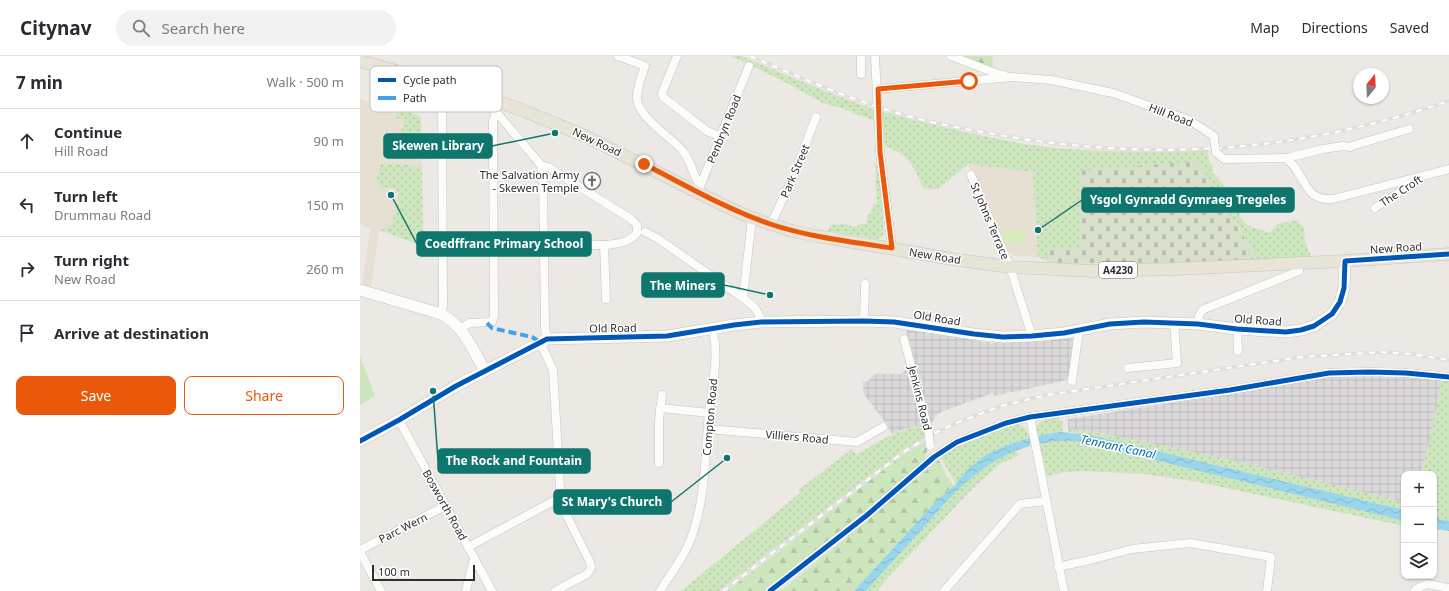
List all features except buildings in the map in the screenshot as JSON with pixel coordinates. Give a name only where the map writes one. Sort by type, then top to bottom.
[{"type":"main road","name":"New Road","points":[[360,60],[381,66]]},
{"type":"main road","name":"New Road","points":[[502,104],[585,136],[699,189],[752,218],[792,231],[952,259],[1010,267],[1091,271],[1345,261],[1449,254]]},
{"type":"main road","name":"Old Road","points":[[360,440],[456,386],[544,341],[652,338],[761,322],[864,320],[894,322],[1003,337],[1032,336],[1079,330],[1110,324],[1138,322],[1174,322],[1237,329],[1286,332],[1301,330],[1321,322],[1332,314],[1340,302],[1344,288],[1345,261]]},
{"type":"main road","points":[[360,290],[441,314],[451,319],[461,329],[485,371]]},
{"type":"street","points":[[618,56],[645,66],[636,97],[638,104],[643,113],[682,150],[686,156],[699,189]]},
{"type":"street","points":[[676,56],[662,92],[663,97],[707,131],[721,137]]},
{"type":"street","points":[[861,56],[862,74]]},
{"type":"street","points":[[875,56],[878,89],[880,152],[892,248]]},
{"type":"street","points":[[951,56],[998,74],[1012,77]]},
{"type":"street","name":"Penbryn Road","points":[[699,189],[749,66]]},
{"type":"street","name":"Hill Road","points":[[878,89],[1012,77],[1051,80],[1113,93],[1189,120],[1214,136],[1216,152],[1224,159],[1287,158],[1323,149],[1343,146],[1350,147],[1409,129]]},
{"type":"street","points":[[441,314],[443,305],[442,112]]},
{"type":"street","points":[[461,329],[469,323],[492,322],[494,316],[494,121],[497,113],[541,165],[543,179],[544,341],[553,370],[561,504],[590,562],[590,568],[587,574],[555,591]]},
{"type":"street","name":"Park Street","points":[[771,224],[795,173],[816,117]]},
{"type":"street","points":[[1287,158],[1297,170],[1308,190],[1312,194],[1324,200],[1449,169]]},
{"type":"street","points":[[541,165],[548,167],[631,219],[637,225],[637,233],[627,241],[620,244],[584,245]]},
{"type":"street","name":"The Croft","points":[[1375,208],[1427,174]]},
{"type":"street","name":"St Johns Terrace","points":[[971,175],[1010,267],[1032,336]]},
{"type":"street","points":[[743,298],[752,218]]},
{"type":"street","points":[[645,232],[657,238],[756,308],[759,312],[761,322]]},
{"type":"street","points":[[604,245],[606,298]]},
{"type":"street","name":"Old Road","points":[[1198,324],[1202,310],[1299,271]]},
{"type":"street","points":[[864,320],[865,284]]},
{"type":"street","points":[[1128,368],[1177,363],[1174,322]]},
{"type":"street","name":"Compton Road","points":[[660,591],[682,557],[690,540],[696,521],[704,483],[714,369],[715,342],[712,329]]},
{"type":"street","points":[[1237,329],[1238,351]]},
{"type":"street","points":[[1072,381],[1079,330]]},
{"type":"street","name":"Jenkins Road","points":[[904,339],[928,428],[930,445],[934,457]]},
{"type":"street","points":[[770,591],[866,516],[934,457],[957,442],[1006,423],[1030,417],[1230,390],[1329,374],[1399,372],[1449,377]]},
{"type":"street","points":[[659,463],[660,408],[662,396]]},
{"type":"street","points":[[660,408],[709,413]]},
{"type":"street","points":[[1030,417],[1045,501],[1064,591]]},
{"type":"street","name":"Bosworth Road","points":[[398,420],[492,591]]},
{"type":"street","name":"Villiers Road","points":[[708,429],[857,442],[883,427]]},
{"type":"street","points":[[468,547],[561,497]]},
{"type":"street","points":[[944,591],[1020,504],[1045,501]]},
{"type":"street","name":"Parc Wern","points":[[360,551],[445,506]]},
{"type":"street","points":[[1058,567],[1132,549],[1190,543],[1271,557],[1267,591]]},
{"type":"street","points":[[360,551],[381,591]]},
{"type":"street","points":[[466,591],[474,559]]},
{"type":"street","points":[[1415,591],[1427,584],[1449,588]]},
{"type":"shaded area","points":[[360,99],[370,102],[370,112],[408,112],[419,115],[421,118],[423,246],[379,230],[371,288],[362,286],[370,228],[360,224]]},
{"type":"shaded area","points":[[968,164],[1033,172],[1049,248],[1048,261],[1038,257],[1015,256],[1004,249]]},
{"type":"shaded area","points":[[906,329],[992,343],[1031,342],[1072,338],[1074,346],[1067,380],[994,396],[993,393],[941,412],[936,416],[930,425]]},
{"type":"shaded area","points":[[906,369],[922,425],[904,429],[892,434],[863,393],[863,381],[867,382],[874,374],[901,374]]},
{"type":"shaded area","points":[[1388,375],[1443,378],[1423,471],[1401,471],[1401,501],[1235,461],[1100,433],[1068,429],[1068,419],[1236,393],[1331,376]]},
{"type":"green space","points":[[732,56],[742,56],[804,83],[868,107],[990,138],[1053,148],[1086,150],[1155,152],[1208,150],[1209,162],[1212,165],[1213,173],[1230,192],[1242,220],[1249,226],[1270,233],[1277,224],[1298,220],[1304,227],[1305,241],[1312,259],[1259,262],[1236,222],[1079,249],[1049,248],[1048,261],[1038,257],[1033,172],[968,164],[938,189],[924,189],[910,162],[900,153],[885,146],[883,124],[844,109],[823,103],[785,82]]},
{"type":"green space","points":[[960,56],[993,56],[992,72]]},
{"type":"green space","points":[[397,112],[407,112],[420,116],[421,139],[400,137],[404,120],[396,118]]},
{"type":"green space","points":[[1198,161],[1259,262],[1048,264],[1049,248],[1079,248],[1080,171]]},
{"type":"green space","points":[[382,163],[422,167],[423,246],[379,230],[387,228],[392,224],[399,196],[396,189],[382,188],[379,186],[377,178]]},
{"type":"green space","points":[[879,164],[884,235],[878,239],[828,231],[830,225],[848,224],[849,226],[859,226],[859,224],[867,224],[867,214],[871,214],[873,204],[877,204],[875,165]]},
{"type":"green space","points":[[1025,230],[1026,242],[1004,243],[1003,231]]},
{"type":"green space","points":[[360,356],[375,396],[360,405]]},
{"type":"green space","points":[[1443,378],[1449,379],[1449,521],[1437,519],[1437,471],[1423,471]]},
{"type":"green space","points":[[1058,418],[1063,422],[1062,432],[1038,436],[1036,427],[1041,421]]},
{"type":"green space","points":[[1016,424],[1024,427],[1030,438],[1010,444],[969,468],[956,484],[941,458],[955,448]]},
{"type":"green space","points":[[922,425],[925,428],[926,437],[906,448],[719,591],[681,591],[800,493],[798,490],[852,449],[856,455],[895,433]]},
{"type":"green space","points":[[1068,429],[1100,433],[1235,461],[1401,501],[1401,509],[1090,435],[1068,432]]},
{"type":"green space","points":[[927,441],[926,455],[920,466],[766,591],[727,591],[903,455]]},
{"type":"green space","points":[[1055,441],[1077,441],[1401,520],[1401,525],[1198,482],[1144,474],[1082,471],[1047,476],[1040,444]]},
{"type":"green space","points":[[1016,450],[1018,456],[1000,464],[973,488],[877,591],[866,591],[962,485],[996,459]]},
{"type":"green space","points":[[939,460],[946,475],[954,486],[938,499],[854,591],[780,591],[835,547]]},
{"type":"water","name":"Tennant Canal","points":[[1062,432],[1090,435],[1401,509],[1401,520],[1077,441],[1055,441],[1040,444],[1038,436]]},
{"type":"water","points":[[1030,438],[1030,446],[1013,452],[998,460],[971,478],[947,501],[866,591],[854,591],[938,499],[954,486],[969,468],[987,454],[1010,444]]},
{"type":"water","points":[[1437,519],[1449,521],[1449,531],[1437,529]]},
{"type":"railway","points":[[750,56],[843,95],[901,114],[962,128],[1024,139],[1108,148],[1151,150],[1194,149],[1236,147],[1278,142],[1336,132],[1401,116],[1449,101]]},
{"type":"railway","points":[[723,591],[905,451],[935,433],[956,423],[1001,406],[1047,395],[1302,357],[1381,352],[1411,354],[1449,360]]},
{"type":"marked path","points":[[487,323],[492,328],[532,337],[540,342]]},
{"type":"cycle path","points":[[360,441],[456,386],[547,339],[667,336],[761,322],[864,321],[894,322],[1003,337],[1064,333],[1110,324],[1144,322],[1198,324],[1237,329],[1286,332],[1314,326],[1332,314],[1340,302],[1344,288],[1345,261],[1449,254]]},
{"type":"cycle path","points":[[770,591],[866,516],[934,457],[957,442],[1006,423],[1030,417],[1230,390],[1329,373],[1406,373],[1449,377]]},
{"type":"place","name":"Skewen Library","points":[[555,133]]},
{"type":"place","name":"The Salvation Army - Skewen Temple","points":[[592,181]]},
{"type":"place","name":"Coedffranc Primary School","points":[[391,195]]},
{"type":"place","name":"Ysgol Gynradd Gymraeg Tregeles","points":[[1038,230]]},
{"type":"place","name":"The Miners","points":[[770,295]]},
{"type":"place","name":"The Rock and Fountain","points":[[433,391]]},
{"type":"place","name":"St Mary's Church","points":[[727,458]]},
{"type":"route","points":[[644,164],[725,206],[752,218],[792,231],[892,248],[880,152],[878,89],[969,81]]}]
